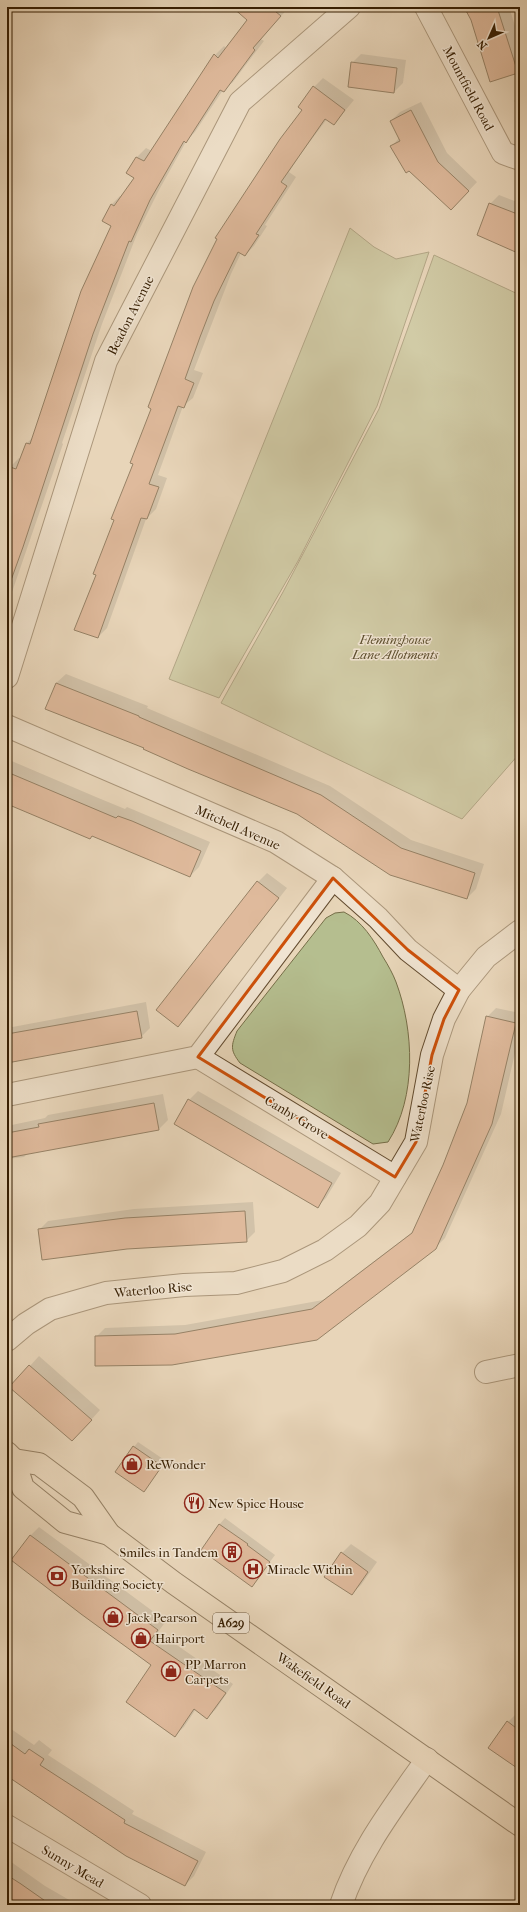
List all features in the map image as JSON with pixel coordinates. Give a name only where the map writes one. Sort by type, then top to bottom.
[{"type":"highway","name":"Wakefield Road","points":[[10,1456],[23,1488],[65,1522],[109,1534]]},
{"type":"highway","name":"Wakefield Road","points":[[10,1456],[39,1464],[82,1497],[109,1534],[174,1583],[520,1825]]},
{"type":"street","name":"Beadon Avenue","points":[[7,677],[106,361],[240,102],[349,7]]},
{"type":"street","name":"Mountfield Road","points":[[426,7],[503,153],[520,160]]},
{"type":"street","name":"Mitchell Avenue","points":[[7,726],[276,842],[333,878],[378,918],[408,950],[459,990]]},
{"type":"street","points":[[7,1095],[198,1057],[333,878]]},
{"type":"street","name":"Waterloo Rise","points":[[7,1340],[26,1324],[50,1309],[106,1293],[184,1285],[236,1283],[283,1271],[325,1250],[358,1226],[380,1203],[416,1142],[432,1055],[444,1020],[459,990],[486,957],[520,932]]},
{"type":"street","name":"Canby Grove","points":[[198,1057],[395,1177]]},
{"type":"street","points":[[486,1372],[520,1365]]},
{"type":"street","points":[[341,1905],[347,1886],[375,1835],[427,1759]]},
{"type":"street","name":"Sunny Mead","points":[[7,1826],[140,1905]]},
{"type":"highlighted area","points":[[333,878],[408,950],[459,990],[444,1019],[432,1055],[416,1142],[395,1177],[198,1057]]},
{"type":"green space","points":[[350,228],[374,247],[396,259],[429,252],[377,406],[298,561],[219,698],[169,679]]},
{"type":"green space","name":"Fleminghouse Lane Allotments","points":[[434,255],[520,295],[520,753],[462,819],[221,703],[283,592],[379,409]]},
{"type":"green space","points":[[344,912],[362,926],[376,944],[387,963],[396,982],[406,1021],[410,1063],[408,1084],[404,1105],[388,1142],[373,1144],[240,1063],[234,1055],[232,1048],[237,1031],[326,918],[335,913]]},
{"type":"building","points":[[232,7],[270,7],[281,16],[253,48],[255,50],[224,92],[220,90],[186,143],[184,141],[150,200],[131,242],[129,241],[93,334],[23,547],[10,583],[7,582],[7,466],[16,469],[26,443],[30,444],[81,291],[111,226],[102,221],[111,204],[114,206],[134,178],[126,173],[136,157],[144,161],[214,54],[218,58],[247,20]]},
{"type":"building","points":[[464,7],[497,7],[518,73],[490,82],[471,20]]},
{"type":"building","points":[[351,62],[397,68],[394,93],[348,87]]},
{"type":"building","points":[[313,86],[345,110],[334,125],[325,119],[281,182],[287,186],[256,234],[259,235],[245,256],[238,252],[214,301],[200,337],[185,379],[194,383],[184,408],[178,406],[149,484],[159,487],[147,519],[141,518],[98,638],[74,630],[96,575],[93,574],[114,520],[111,519],[133,464],[130,463],[151,409],[148,407],[193,287],[217,239],[215,238],[280,139],[302,110],[298,107]]},
{"type":"building","points":[[411,110],[438,162],[469,191],[451,210],[409,171],[406,173],[390,146],[400,141],[390,121]]},
{"type":"building","points":[[489,203],[520,215],[520,254],[477,235]]},
{"type":"building","points":[[56,683],[139,716],[321,795],[401,848],[475,873],[467,899],[390,875],[297,814],[188,769],[143,749],[144,748],[45,709]]},
{"type":"building","points":[[7,772],[116,818],[118,816],[132,821],[201,851],[190,877],[92,836],[90,839],[7,804]]},
{"type":"building","points":[[257,881],[279,898],[178,1027],[156,1010]]},
{"type":"building","points":[[137,1011],[142,1038],[7,1063],[7,1034]]},
{"type":"building","points":[[486,1016],[516,1023],[492,1124],[436,1249],[317,1340],[172,1365],[95,1366],[95,1336],[175,1334],[312,1309],[412,1233],[443,1165],[467,1103]]},
{"type":"building","points":[[188,1099],[332,1183],[318,1208],[174,1124]]},
{"type":"building","points":[[154,1103],[159,1130],[7,1158],[7,1133],[39,1127],[38,1124]]},
{"type":"building","points":[[245,1211],[247,1242],[127,1249],[42,1260],[38,1229],[125,1218]]},
{"type":"building","points":[[29,1365],[92,1420],[72,1441],[9,1387]]},
{"type":"building","points":[[133,1446],[162,1466],[144,1492],[115,1472]]},
{"type":"building","points":[[219,1524],[248,1544],[247,1545],[270,1562],[252,1587],[201,1550]]},
{"type":"building","points":[[30,1535],[158,1630],[150,1641],[226,1693],[207,1719],[194,1709],[175,1737],[126,1702],[151,1665],[11,1560]]},
{"type":"building","points":[[341,1552],[368,1572],[352,1595],[324,1577]]},
{"type":"building","points":[[507,1721],[520,1731],[520,1770],[488,1748]]},
{"type":"building","points":[[7,1741],[25,1754],[29,1749],[44,1759],[40,1765],[125,1820],[124,1823],[198,1861],[185,1886],[126,1856],[7,1776]]},
{"type":"building","points":[[7,1875],[21,1884],[51,1905],[7,1905]]},
{"type":"place","name":"ReWonder","points":[[132,1464]]},
{"type":"place","name":"New Spice House","points":[[194,1503]]},
{"type":"place","name":"Smiles in Tandem","points":[[232,1552]]},
{"type":"place","name":"Miracle Within","points":[[253,1569]]},
{"type":"place","name":"Yorkshire Building Society","points":[[57,1576]]},
{"type":"place","name":"Jack Pearson","points":[[113,1617]]},
{"type":"place","name":"Hairport","points":[[141,1638]]},
{"type":"place","name":"PP Marron Carpets","points":[[171,1671]]}]
